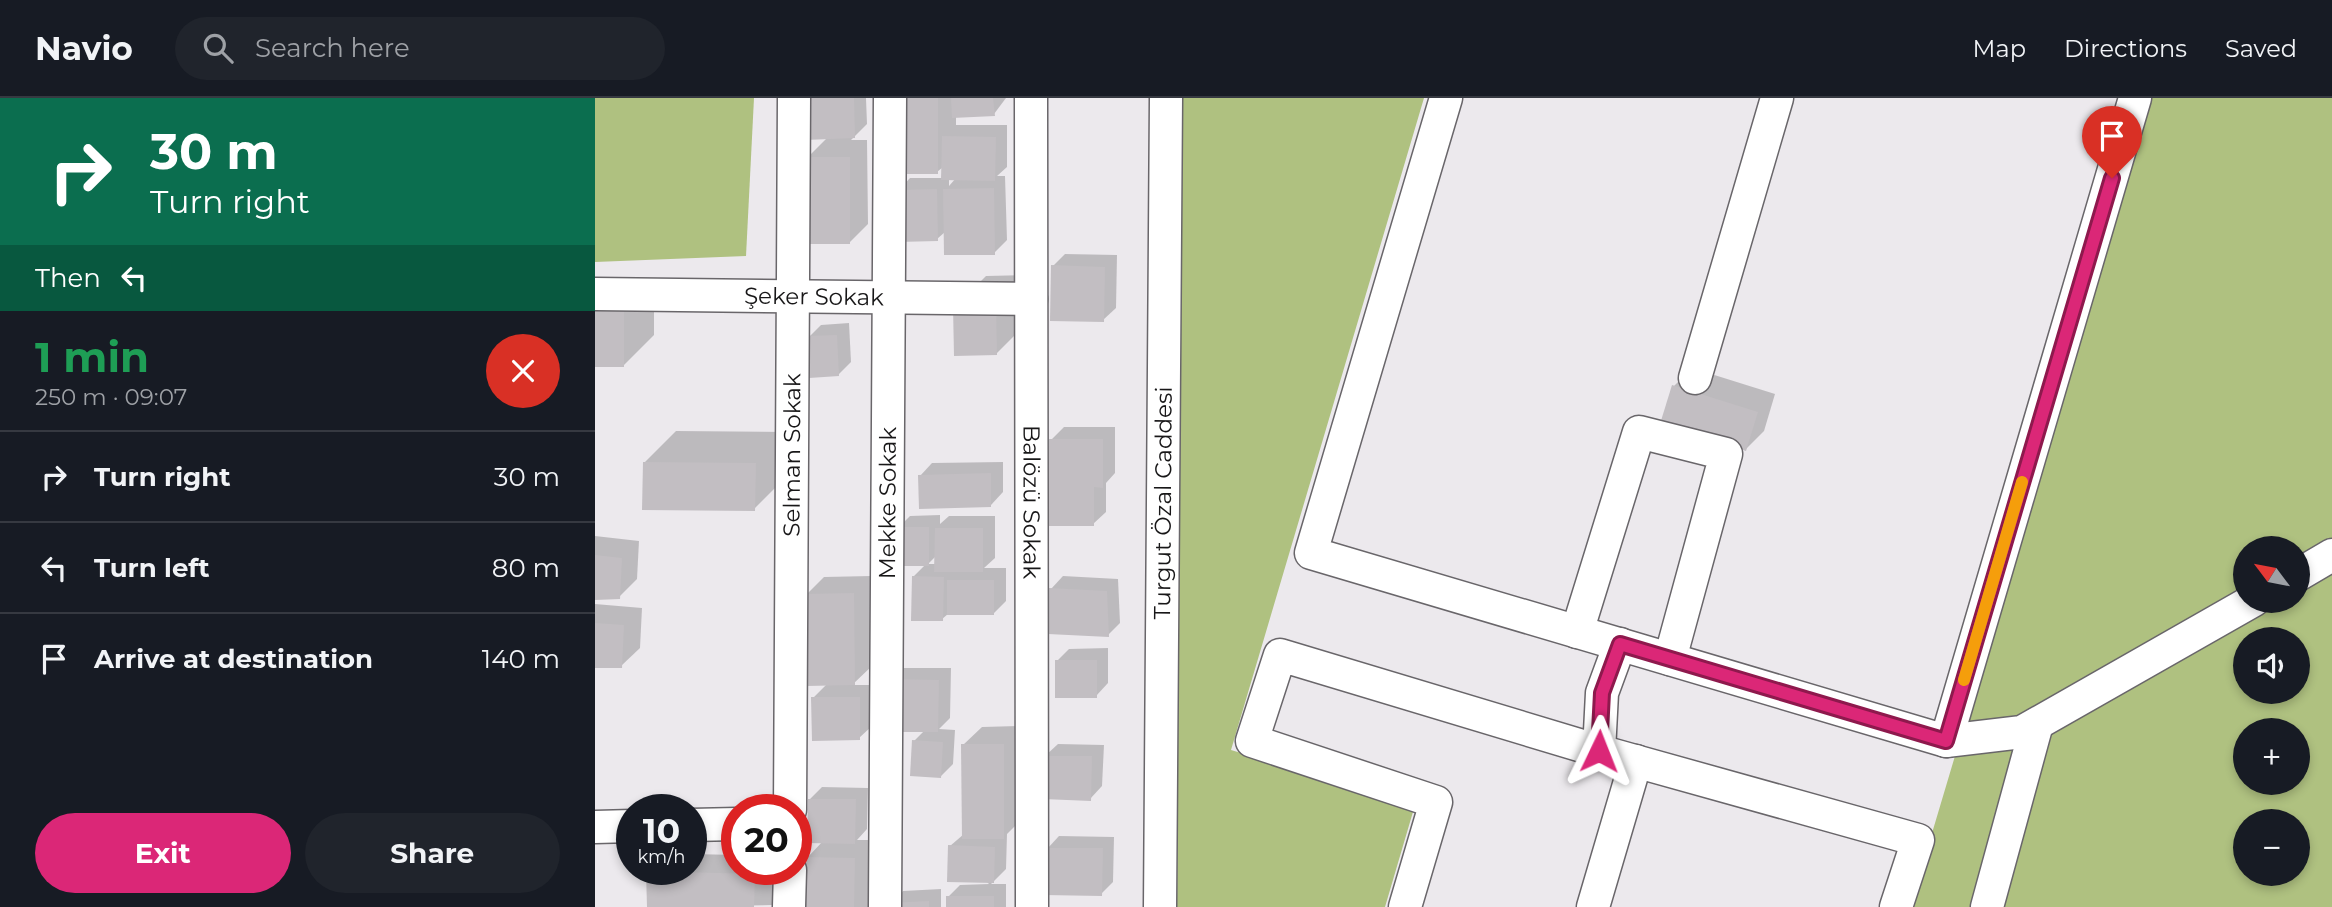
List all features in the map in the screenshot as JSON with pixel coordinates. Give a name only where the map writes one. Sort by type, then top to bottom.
[{"type":"street","name":"Selman Sokak","points":[[790,794],[794,98]]},
{"type":"street","name":"Mekke Sokak","points":[[885,907],[890,98]]},
{"type":"street","name":"Balözü Sokak","points":[[1031,98],[1032,907]]},
{"type":"street","name":"Turgut Özal Caddesi","points":[[1160,907],[1166,98]]},
{"type":"street","points":[[1445,98],[1311,553],[1946,741],[2022,732],[2233,612]]},
{"type":"street","points":[[1695,378],[1777,98]]},
{"type":"street","points":[[1946,741],[2135,98]]},
{"type":"street","name":"Şeker Sokak","points":[[595,294],[1031,299]]},
{"type":"street","points":[[1577,632],[1639,432],[1726,454],[1671,659]]},
{"type":"street","points":[[2310,568],[2332,555]]},
{"type":"street","points":[[1599,751],[1602,693],[1620,644]]},
{"type":"street","points":[[1405,907],[1436,802],[1252,741],[1280,655],[1599,751],[1918,840],[1896,907]]},
{"type":"street","points":[[1987,907],[2037,724]]},
{"type":"street","points":[[1593,907],[1636,761]]},
{"type":"street","points":[[595,827],[616,826]]},
{"type":"street","points":[[789,907],[790,885]]},
{"type":"green space","points":[[595,98],[754,98],[746,256],[595,262]]},
{"type":"green space","points":[[1182,98],[1424,98],[1231,750],[1415,805],[1385,907],[1177,907]]},
{"type":"green space","points":[[2151,98],[2332,98],[2332,907],[1910,907]]},
{"type":"building","points":[[803,98],[854,98],[855,138],[805,140]]},
{"type":"building","points":[[900,98],[938,98],[938,174],[900,174]]},
{"type":"building","points":[[951,98],[993,98],[995,116],[952,118]]},
{"type":"building","points":[[942,136],[996,137],[995,181],[941,180]]},
{"type":"building","points":[[805,157],[850,157],[850,244],[806,244]]},
{"type":"building","points":[[994,188],[995,255],[944,255],[943,189]]},
{"type":"building","points":[[937,189],[938,241],[897,242],[896,190]]},
{"type":"building","points":[[1051,265],[1105,267],[1104,322],[1050,321]]},
{"type":"building","points":[[953,306],[996,306],[997,355],[954,356]]},
{"type":"building","points":[[595,309],[624,309],[624,367],[595,367]]},
{"type":"building","points":[[837,335],[839,376],[809,378],[807,336]]},
{"type":"building","points":[[1672,385],[1758,412],[1746,451],[1660,424]]},
{"type":"building","points":[[1049,439],[1103,439],[1103,488],[1094,487],[1094,526],[1049,526]]},
{"type":"building","points":[[643,462],[756,463],[755,511],[642,510]]},
{"type":"building","points":[[991,473],[991,507],[919,509],[918,475]]},
{"type":"building","points":[[896,527],[929,527],[929,566],[896,566]]},
{"type":"building","points":[[935,528],[983,528],[983,572],[934,572]]},
{"type":"building","points":[[595,555],[622,558],[620,599],[595,600]]},
{"type":"building","points":[[912,576],[944,577],[943,621],[911,621]]},
{"type":"building","points":[[947,580],[994,580],[994,615],[947,615]]},
{"type":"building","points":[[1049,588],[1107,591],[1109,637],[1048,634]]},
{"type":"building","points":[[854,593],[855,685],[806,686],[804,594]]},
{"type":"building","points":[[595,623],[624,625],[622,668],[595,668]]},
{"type":"building","points":[[1055,660],[1097,660],[1097,698],[1055,698]]},
{"type":"building","points":[[889,679],[939,680],[938,732],[889,732]]},
{"type":"building","points":[[811,697],[860,697],[860,740],[812,741]]},
{"type":"building","points":[[912,740],[943,742],[941,778],[910,776]]},
{"type":"building","points":[[961,744],[1004,744],[1004,839],[962,839]]},
{"type":"building","points":[[1044,756],[1092,756],[1091,801],[1043,799]]},
{"type":"building","points":[[812,799],[856,799],[855,844],[812,843]]},
{"type":"building","points":[[948,845],[995,847],[994,883],[947,882]]},
{"type":"building","points":[[1045,848],[1103,848],[1102,896],[1044,895]]},
{"type":"building","points":[[812,857],[855,858],[854,907],[804,907],[804,885],[812,885]]},
{"type":"building","points":[[707,873],[721,873],[721,885],[755,885],[754,907],[647,907],[646,885],[707,885]]},
{"type":"building","points":[[946,896],[994,896],[994,907],[946,907]]},
{"type":"building","points":[[929,901],[929,907],[889,907],[889,903]]},
{"type":"slow traffic","points":[[1964,680],[2022,482]]},
{"type":"route","points":[[1599,751],[1602,693],[1620,644],[1946,741],[2112,178]]}]
